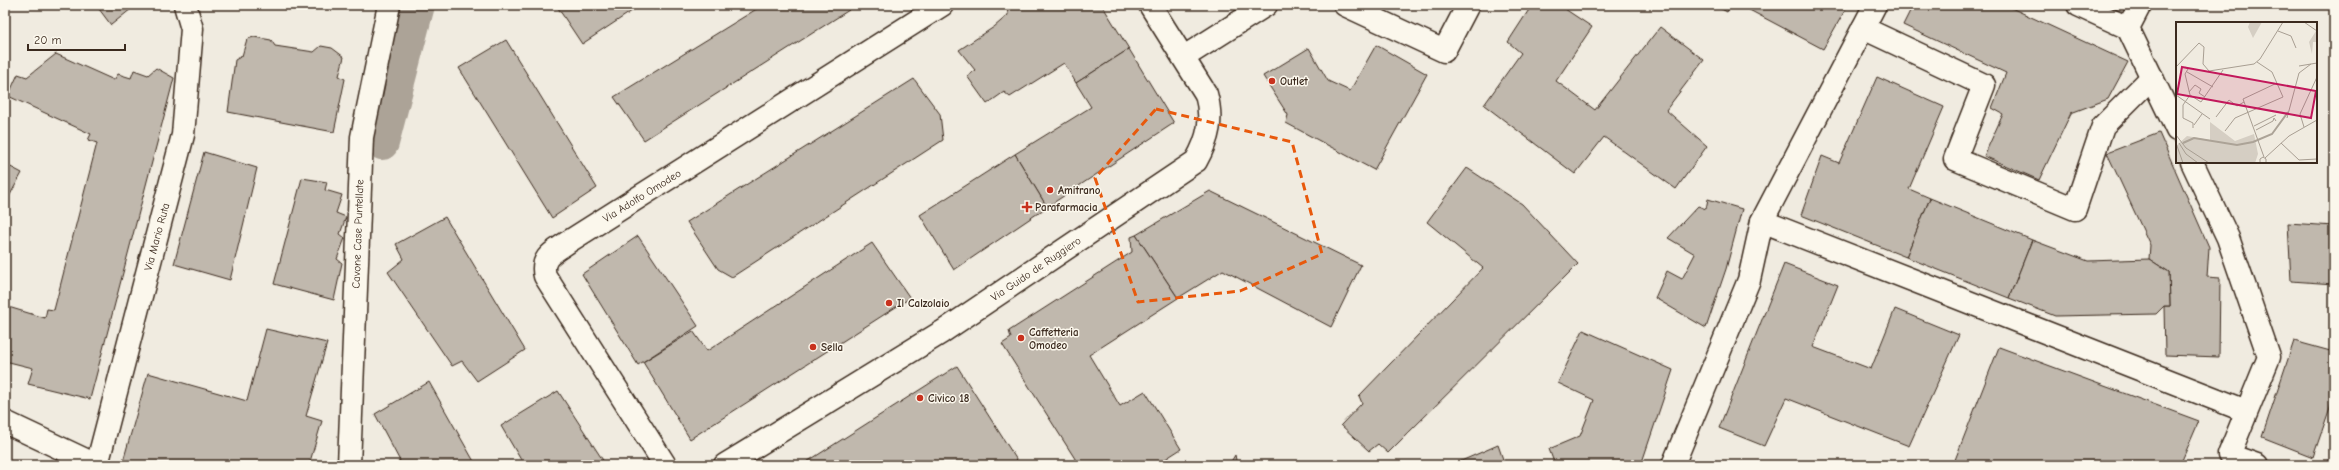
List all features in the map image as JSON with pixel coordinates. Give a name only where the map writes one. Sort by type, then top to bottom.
[{"type":"street","name":"Via Mario Ruta","points":[[96,465],[183,135],[192,29],[186,5]]},
{"type":"street","name":"Cavone Case Puntellate","points":[[349,465],[362,137],[389,5]]},
{"type":"street","name":"Via Adolfo Omodeo","points":[[665,465],[545,276],[543,267],[546,259],[575,238],[942,5]]},
{"type":"street","name":"Via Guido de Ruggiero","points":[[725,465],[942,332],[1196,161],[1205,144],[1211,111],[1206,94],[1150,5]]},
{"type":"street","points":[[1184,57],[1266,5]]},
{"type":"street","points":[[1345,5],[1444,51],[1468,5]]},
{"type":"street","points":[[1673,465],[1749,280],[1762,221],[1875,5]]},
{"type":"street","points":[[2078,5],[2128,28],[2176,128]]},
{"type":"street","points":[[2128,28],[2140,5]]},
{"type":"street","points":[[1863,28],[1984,85],[1956,158],[2074,209],[2103,126],[2152,77]]},
{"type":"street","points":[[2192,163],[2228,238],[2268,357],[2229,455],[2257,465]]},
{"type":"street","points":[[1762,221],[2246,411]]},
{"type":"street","points":[[5,422],[96,465]]},
{"type":"highlighted area","points":[[1156,109],[1292,142],[1322,254],[1240,291],[1138,302],[1095,178]]},
{"type":"building","points":[[96,5],[136,5],[111,25]]},
{"type":"building","points":[[556,5],[641,5],[582,44]]},
{"type":"building","points":[[763,5],[846,5],[849,10],[644,140],[614,97]]},
{"type":"building","points":[[1007,5],[1102,5],[1129,49],[1076,83],[1064,63],[1010,97],[1004,92],[987,104],[967,76],[975,70],[959,50],[994,27],[1008,15]]},
{"type":"building","points":[[1532,5],[1559,5],[1592,27],[1556,81],[1595,110],[1660,27],[1704,60],[1666,110],[1707,146],[1676,189],[1604,137],[1575,174],[1484,105],[1521,53],[1508,42]]},
{"type":"building","points":[[1714,5],[1731,5],[1727,12]]},
{"type":"building","points":[[1740,5],[1848,5],[1823,49]]},
{"type":"building","points":[[1913,5],[2005,5],[2128,62],[2108,99],[2071,113],[2039,180],[1984,156],[2003,114],[1992,108],[2006,73],[1903,25]]},
{"type":"building","points":[[254,37],[271,40],[275,46],[314,52],[321,46],[332,48],[344,57],[339,76],[345,79],[334,132],[228,112],[235,60],[242,56],[247,39]]},
{"type":"building","points":[[506,40],[597,188],[552,218],[459,68]]},
{"type":"building","points":[[1376,45],[1427,74],[1374,170],[1286,123],[1288,115],[1263,76],[1309,48],[1328,81],[1350,91]]},
{"type":"building","points":[[1129,49],[1174,123],[1047,207],[1015,154],[1091,107],[1076,83]]},
{"type":"building","points":[[56,54],[114,80],[118,74],[131,78],[134,70],[148,75],[156,68],[174,78],[90,399],[28,384],[33,368],[5,361],[5,306],[45,318],[47,309],[54,310],[97,143],[88,140],[91,134],[8,96],[18,74],[27,77]]},
{"type":"building","points":[[1877,77],[1944,107],[1909,189],[1930,198],[1906,257],[1801,215],[1822,156],[1839,163]]},
{"type":"building","points":[[914,79],[940,114],[943,140],[732,277],[718,269],[687,222]]},
{"type":"building","points":[[2159,133],[2209,247],[2207,277],[2220,278],[2219,357],[2165,355],[2164,306],[2170,306],[2169,272],[2149,259],[2150,245],[2107,153]]},
{"type":"building","points":[[204,152],[257,168],[230,280],[174,264]]},
{"type":"building","points":[[1015,154],[1047,207],[954,270],[920,215]]},
{"type":"building","points":[[5,164],[22,173],[5,204]]},
{"type":"building","points":[[1467,168],[1522,204],[1578,264],[1388,453],[1378,444],[1369,451],[1341,425],[1362,403],[1359,396],[1483,268],[1427,222]]},
{"type":"building","points":[[302,178],[327,182],[325,190],[342,195],[336,213],[346,217],[340,234],[345,238],[337,259],[342,263],[334,300],[274,284]]},
{"type":"building","points":[[1210,191],[1361,265],[1331,327],[1223,270],[1178,298],[1136,235]]},
{"type":"building","points":[[1930,198],[2032,240],[2009,298],[1906,257]]},
{"type":"building","points":[[1708,199],[1742,209],[1726,269],[1706,328],[1655,298],[1667,271],[1682,279],[1695,254],[1668,238],[1698,206],[1706,209]]},
{"type":"building","points":[[445,217],[525,350],[477,381],[462,361],[452,366],[388,272],[404,259],[396,244]]},
{"type":"building","points":[[2288,223],[2334,226],[2334,284],[2291,281]]},
{"type":"building","points":[[1136,235],[1178,298],[1089,355],[1120,406],[1145,391],[1181,449],[1156,465],[1079,465],[1002,344],[1011,338],[1009,331],[1132,252],[1131,237]]},
{"type":"building","points":[[638,236],[698,326],[638,365],[582,274]]},
{"type":"building","points":[[2032,240],[2088,261],[2149,259],[2169,272],[2170,306],[2164,306],[2156,314],[2055,316],[2009,298]]},
{"type":"building","points":[[872,243],[910,298],[690,439],[643,362],[693,331],[707,351]]},
{"type":"building","points":[[1784,264],[1838,285],[1813,347],[1871,369],[1895,309],[1959,335],[1909,446],[1786,398],[1764,446],[1719,428]]},
{"type":"building","points":[[266,329],[327,343],[306,416],[322,421],[309,465],[122,465],[148,373],[247,401]]},
{"type":"building","points":[[1583,330],[1673,370],[1641,465],[1555,465],[1549,449],[1580,436],[1594,400],[1558,383]]},
{"type":"building","points":[[2294,341],[2334,352],[2334,396],[2313,457],[2262,437]]},
{"type":"building","points":[[1999,347],[2199,421],[2180,465],[1953,465]]},
{"type":"building","points":[[957,366],[1020,465],[936,465],[935,463],[931,465],[802,465]]},
{"type":"building","points":[[429,382],[476,465],[394,465],[400,461],[375,414]]},
{"type":"building","points":[[558,391],[606,465],[524,465],[501,426]]},
{"type":"building","points":[[1498,445],[1505,465],[1452,465]]},
{"type":"building","points":[[1235,455],[1237,465],[1229,465]]},
{"type":"waterway","points":[[382,143],[418,5]]},
{"type":"place","name":"Outlet","points":[[1272,81]]},
{"type":"place","name":"Amitrano","points":[[1050,190]]},
{"type":"place","name":"Parafarmacia","points":[[1027,207]]},
{"type":"place","name":"Il Calzolaio","points":[[889,303]]},
{"type":"place","name":"Caffetteria Omodeo","points":[[1021,338]]},
{"type":"place","name":"Sella","points":[[813,347]]},
{"type":"place","name":"Civico 18","points":[[920,398]]}]
